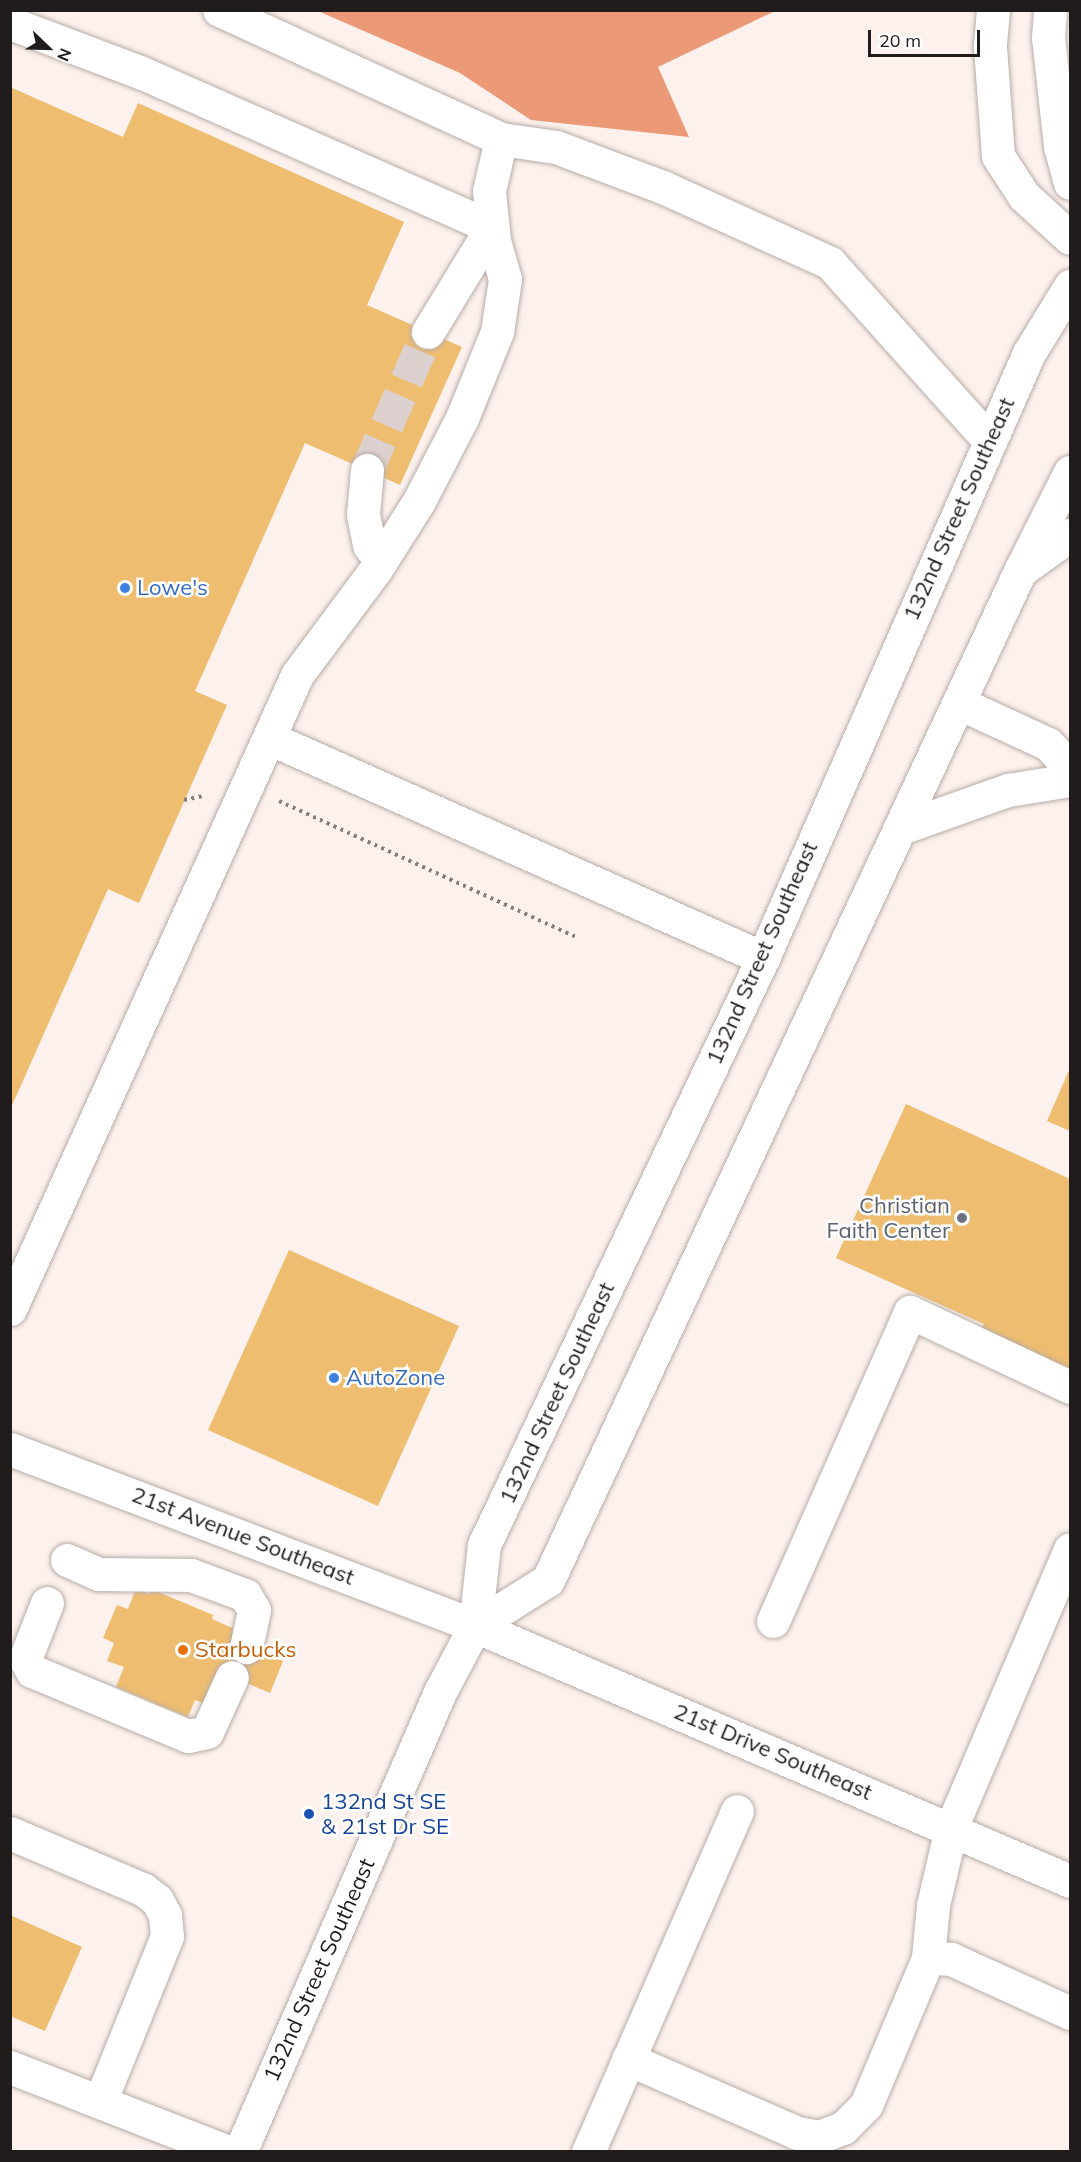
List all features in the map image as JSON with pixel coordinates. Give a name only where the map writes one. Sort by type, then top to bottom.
[{"type":"main road","points":[[219,10],[501,139],[556,147],[665,188],[830,263],[989,440]]},
{"type":"main road","points":[[993,10],[990,47],[998,156],[1024,196],[1071,238]]},
{"type":"main road","points":[[1050,10],[1048,37],[1060,146],[1071,183]]},
{"type":"main road","points":[[10,24],[140,72],[492,226]]},
{"type":"main road","points":[[10,1309],[297,675],[381,561],[419,501],[462,418],[497,332],[505,279],[492,226],[489,191],[501,139]]},
{"type":"main road","points":[[428,332],[492,226]]},
{"type":"main road","name":"132nd Street Southeast","points":[[240,2151],[440,1692],[475,1626],[484,1545],[763,958],[1029,353],[1071,286]]},
{"type":"main road","points":[[367,470],[363,514],[369,545],[381,561]]},
{"type":"main road","name":"132nd Street Southeast","points":[[475,1626],[548,1580],[1020,571],[1071,472]]},
{"type":"main road","points":[[1020,571],[1071,535]]},
{"type":"main road","points":[[959,703],[1059,739],[1071,768]]},
{"type":"main road","points":[[269,738],[763,958]]},
{"type":"main road","points":[[901,828],[1008,790],[1071,780]]},
{"type":"main road","points":[[772,1621],[910,1312],[1071,1387]]},
{"type":"main road","name":"21st Avenue Southeast","points":[[10,1449],[475,1626]]},
{"type":"main road","points":[[628,2060],[797,2133],[819,2137],[843,2128],[866,2105],[928,1958],[933,1905],[951,1828],[1071,1549]]},
{"type":"main road","points":[[67,1560],[98,1574],[191,1575],[245,1595],[254,1610],[246,1647]]},
{"type":"main road","points":[[47,1603],[25,1659],[32,1671],[188,1736],[207,1731],[232,1677]]},
{"type":"main road","name":"21st Drive Southeast","points":[[475,1626],[1071,1881]]},
{"type":"main road","points":[[588,2151],[737,1811]]},
{"type":"main road","points":[[10,1833],[144,1890],[157,1900],[165,1916],[167,1936],[100,2102]]},
{"type":"main road","points":[[928,1958],[951,1959],[1071,2013]]},
{"type":"main road","points":[[10,2067],[228,2151]]},
{"type":"path","points":[[184,800],[247,787],[578,938]]},
{"type":"shaded area","points":[[775,10],[658,67],[689,137],[531,120],[460,73],[318,11]]},
{"type":"building","name":"Lowe's","points":[[10,87],[123,137],[138,103],[404,222],[367,305],[462,347],[400,485],[305,443],[195,691],[227,705],[139,903],[108,889],[10,1110]]},
{"type":"building","points":[[1070,1068],[1070,1131],[1047,1121]]},
{"type":"building","name":"Christian Faith Center","points":[[906,1104],[1070,1179],[1070,1371],[981,1331],[984,1324],[836,1258]]},
{"type":"building","name":"AutoZone","points":[[289,1250],[459,1326],[378,1506],[208,1430]]},
{"type":"building","name":"Starbucks","points":[[136,1589],[149,1594],[151,1589],[213,1615],[212,1619],[239,1631],[235,1642],[283,1661],[270,1693],[223,1673],[209,1706],[195,1700],[188,1717],[116,1687],[124,1667],[107,1661],[114,1643],[103,1638],[117,1605],[128,1609]]},
{"type":"building","points":[[10,1915],[82,1947],[45,2031],[10,2016]]},
{"type":"tunnel","points":[[367,470],[428,332]]},
{"type":"place","name":"Lowe's","points":[[125,588]]},
{"type":"place","name":"Christian Faith Center","points":[[962,1218]]},
{"type":"place","name":"AutoZone","points":[[334,1378]]},
{"type":"place","name":"Starbucks","points":[[183,1650]]},
{"type":"place","name":"132nd St SE & 21st Dr SE","points":[[309,1814]]}]
